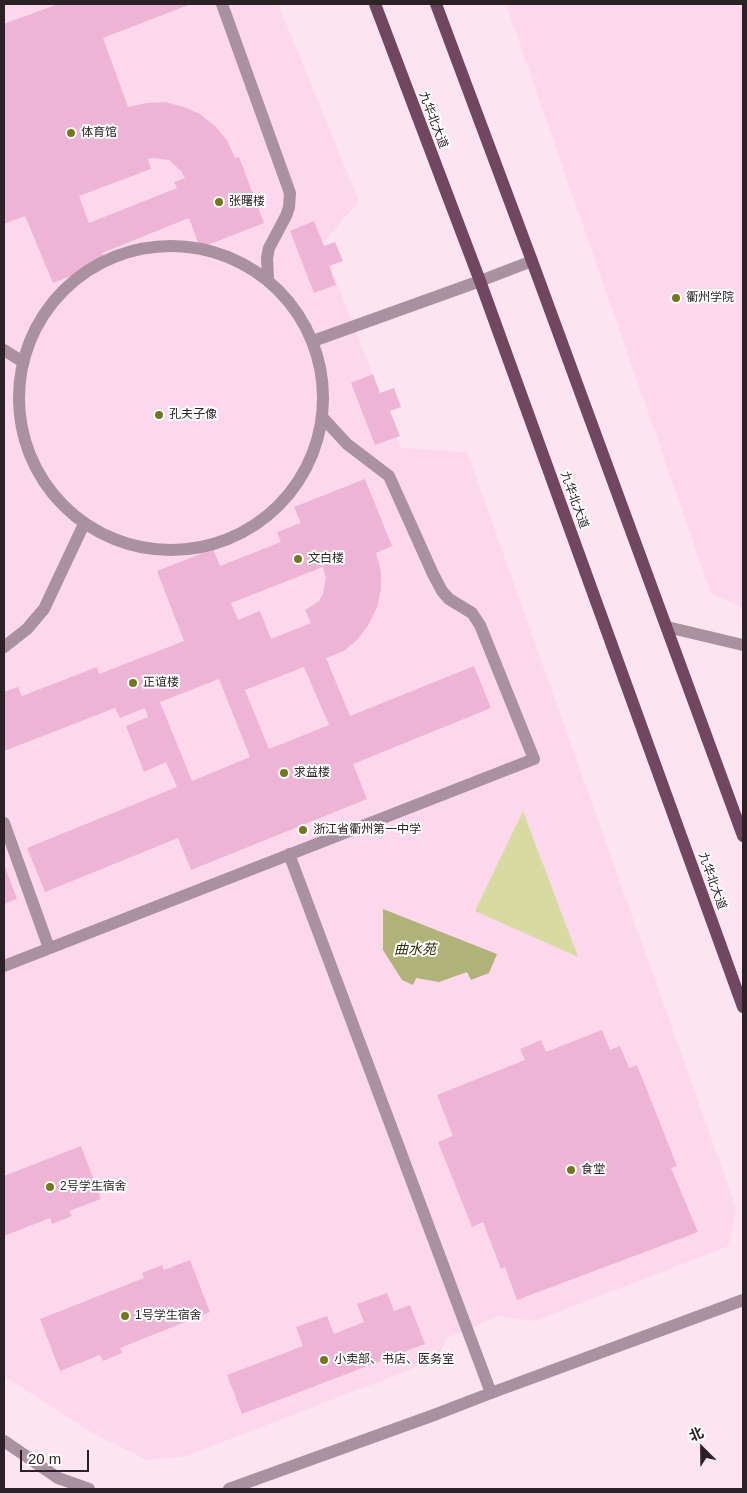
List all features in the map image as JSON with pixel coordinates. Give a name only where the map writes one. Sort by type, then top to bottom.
[{"type":"main road","name":"九华北大道","points":[[374,4],[480,282],[743,1007]]},
{"type":"main road","points":[[436,4],[743,836]]},
{"type":"street","points":[[222,4],[290,193],[286,216],[269,248],[268,278]]},
{"type":"street","points":[[163,246],[211,251],[248,264],[268,278],[299,314],[313,341],[323,379],[323,418],[308,467],[276,508],[234,537],[183,550],[132,546],[84,524],[51,493],[28,453],[19,408],[23,362],[42,318],[73,282],[115,257],[163,246]]},
{"type":"street","points":[[313,341],[480,282],[532,261]]},
{"type":"street","points":[[4,350],[23,362]]},
{"type":"street","points":[[4,966],[534,759],[480,625],[472,614],[449,599],[442,591],[390,476],[347,444],[323,418]]},
{"type":"street","points":[[4,647],[27,629],[44,609],[84,524]]},
{"type":"street","points":[[667,627],[743,645]]},
{"type":"street","points":[[4,823],[49,948]]},
{"type":"street","points":[[289,854],[490,1392]]},
{"type":"street","points":[[228,1489],[434,1415],[490,1392],[743,1300]]},
{"type":"street","points":[[4,1441],[58,1478],[89,1489]]},
{"type":"shaded area","name":"浙江省衢州第一中学","points":[[4,4],[278,4],[359,201],[322,244],[401,448],[467,452],[736,1208],[729,1246],[535,1321],[499,1316],[447,1338],[437,1359],[184,1457],[147,1460],[96,1435],[4,1376]]},
{"type":"shaded area","name":"衢州学院","points":[[506,4],[743,4],[743,608],[711,593]]},
{"type":"shaded area","points":[[523,811],[578,957],[475,911]]},
{"type":"water","name":"曲水苑","points":[[383,909],[497,954],[489,973],[471,980],[467,972],[439,982],[416,978],[413,985],[402,980],[383,950]]},
{"type":"building","points":[[58,4],[191,4],[103,38],[128,107],[165,102],[200,114],[215,126],[227,140],[235,158],[239,157],[264,223],[200,248],[189,218],[102,253],[106,262],[53,283],[25,216],[4,224],[4,24]],"holes":[[[148,159],[169,160],[181,171],[185,178],[174,182],[177,188],[89,223],[79,196],[151,169]]]},
{"type":"building","points":[[314,221],[324,246],[335,242],[343,261],[329,266],[336,285],[314,293],[290,231]]},
{"type":"building","points":[[373,374],[380,393],[394,388],[401,407],[390,411],[400,436],[375,445],[351,383]]},
{"type":"building","points":[[365,479],[392,546],[376,553],[381,571],[381,589],[377,607],[369,624],[358,639],[344,651],[326,658],[350,716],[474,666],[491,708],[353,764],[367,799],[191,870],[178,838],[45,892],[27,848],[177,787],[166,762],[144,772],[126,726],[148,717],[145,708],[120,718],[115,708],[4,751],[4,692],[18,687],[22,696],[97,667],[99,674],[184,641],[157,571],[213,549],[220,566],[281,542],[277,532],[301,523],[294,507]],"holes":[[[323,567],[326,578],[323,594],[319,601],[305,610],[311,623],[271,639],[260,611],[238,620],[231,603]],[[304,667],[329,725],[269,749],[245,690]],[[219,679],[250,757],[192,781],[160,702]]]},
{"type":"building","points":[[4,864],[17,899],[4,904]]},
{"type":"building","name":"食堂","points":[[602,1030],[610,1050],[620,1046],[629,1068],[637,1065],[677,1166],[671,1168],[698,1232],[517,1300],[505,1267],[501,1269],[483,1222],[472,1227],[438,1142],[453,1136],[437,1095],[525,1060],[520,1049],[541,1040],[546,1052]]},
{"type":"building","name":"2号学生宿舍","points":[[81,1146],[101,1199],[69,1211],[72,1216],[52,1224],[50,1218],[4,1236],[4,1176]]},
{"type":"building","name":"1号学生宿舍","points":[[190,1260],[210,1312],[120,1348],[122,1353],[103,1361],[100,1355],[60,1371],[40,1319],[144,1278],[142,1273],[162,1265],[164,1270]]},
{"type":"building","name":"小卖部、书店、医务室","points":[[387,1293],[394,1311],[410,1305],[425,1344],[242,1414],[227,1375],[303,1346],[296,1327],[327,1316],[334,1334],[364,1322],[357,1304]]},
{"type":"place","name":"体育馆","points":[[71,133]]},
{"type":"place","name":"张曙楼","points":[[219,202]]},
{"type":"place","name":"衢州学院","points":[[676,298]]},
{"type":"place","name":"孔夫子像","points":[[159,415]]},
{"type":"place","name":"文白楼","points":[[298,559]]},
{"type":"place","name":"正谊楼","points":[[133,683]]},
{"type":"place","name":"求益楼","points":[[284,773]]},
{"type":"place","name":"浙江省衢州第一中学","points":[[303,830]]},
{"type":"place","name":"食堂","points":[[571,1170]]},
{"type":"place","name":"2号学生宿舍","points":[[50,1187]]},
{"type":"place","name":"1号学生宿舍","points":[[125,1316]]},
{"type":"place","name":"小卖部、书店、医务室","points":[[324,1360]]}]
